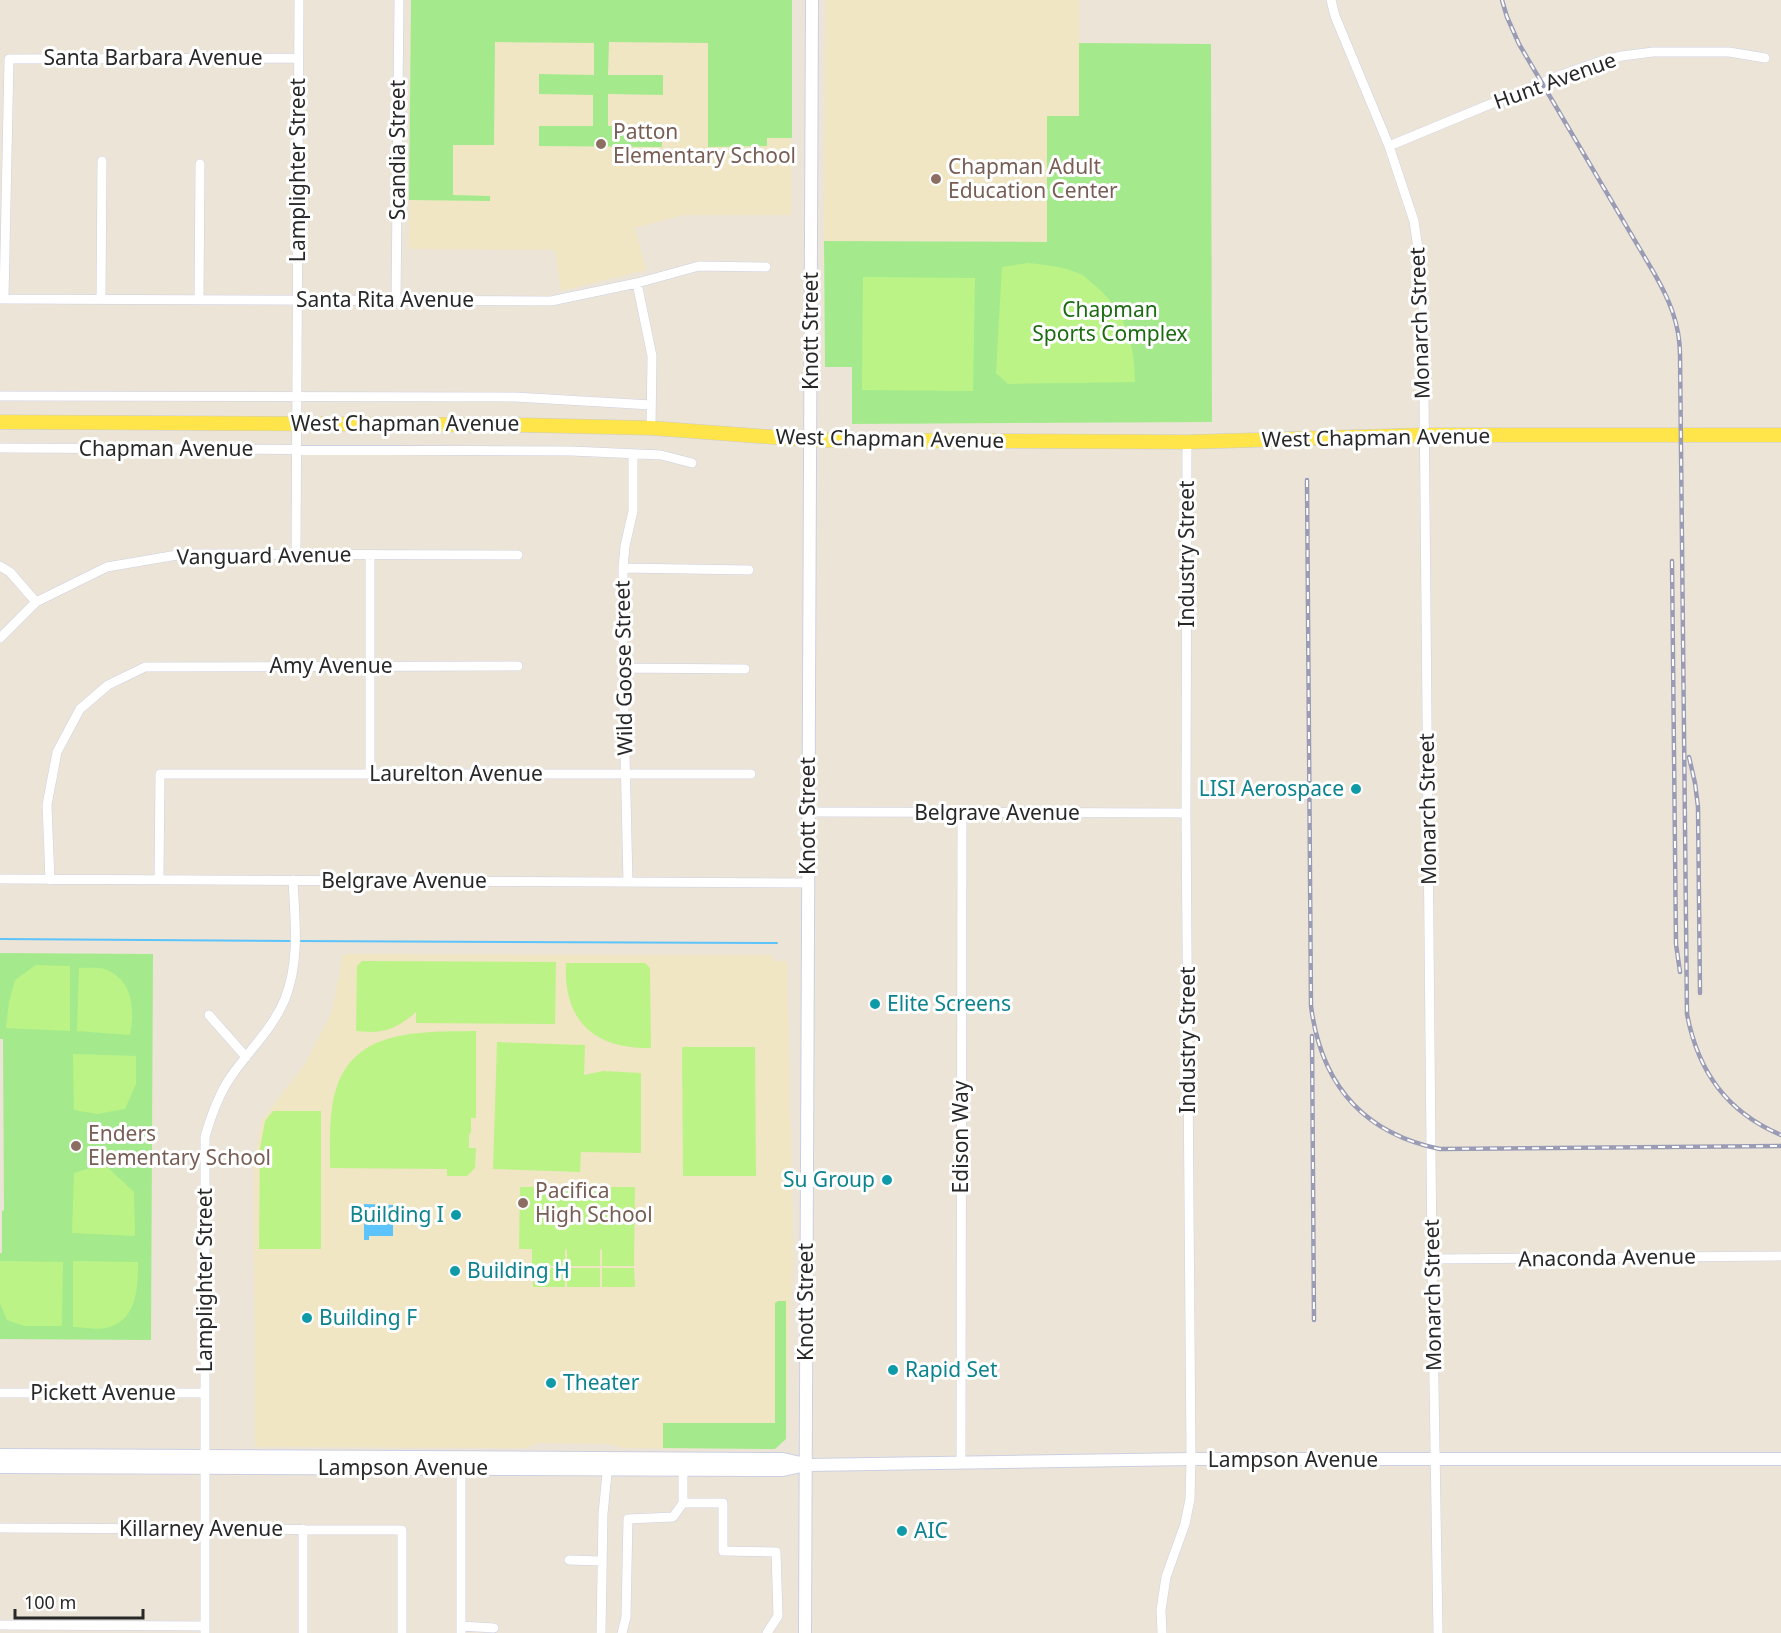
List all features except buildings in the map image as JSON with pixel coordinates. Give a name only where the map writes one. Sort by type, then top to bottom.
[{"type":"main road","name":"Knott Street","points":[[805,1633],[813,0]]},
{"type":"main road","name":"West Chapman Avenue","points":[[0,422],[522,425],[651,428],[811,440],[1187,442],[1424,435],[1781,435]]},
{"type":"main road","name":"Lampson Avenue","points":[[0,1455],[205,1462]]},
{"type":"main road","name":"Lampson Avenue","points":[[0,1467],[205,1462],[683,1464],[783,1459],[806,1465],[1191,1459],[1781,1459]]},
{"type":"street","name":"Lamplighter Street","points":[[296,555],[299,0]]},
{"type":"street","name":"Scandia Street","points":[[396,301],[399,0]]},
{"type":"street","name":"Monarch Street","points":[[1331,0],[1335,16],[1389,146],[1414,221],[1422,273],[1438,1633]]},
{"type":"street","name":"Hunt Avenue","points":[[1389,146],[1601,61],[1653,52],[1729,52],[1765,58]]},
{"type":"street","name":"Santa Barbara Avenue","points":[[2,299],[9,59],[298,58]]},
{"type":"street","points":[[101,299],[102,161]]},
{"type":"street","points":[[200,164],[200,300]]},
{"type":"street","name":"Santa Rita Avenue","points":[[2,299],[550,301],[637,283],[699,267],[766,267]]},
{"type":"street","points":[[637,283],[652,356],[651,428]]},
{"type":"street","points":[[0,396],[515,397],[651,405]]},
{"type":"street","name":"Industry Street","points":[[1162,1633],[1161,1610],[1169,1562],[1185,1524],[1190,1499],[1191,1459],[1186,813],[1187,442]]},
{"type":"street","name":"Chapman Avenue","points":[[0,448],[571,451],[661,455],[692,463]]},
{"type":"street","name":"Wild Goose Street","points":[[628,882],[623,568],[625,546],[633,511],[633,454]]},
{"type":"street","name":"Vanguard Avenue","points":[[0,638],[36,602],[107,567],[183,554],[518,555]]},
{"type":"street","points":[[370,555],[370,774]]},
{"type":"street","points":[[0,566],[10,572],[36,602]]},
{"type":"street","points":[[623,568],[749,570]]},
{"type":"street","name":"Amy Avenue","points":[[50,880],[47,805],[57,752],[80,709],[108,686],[145,667],[518,666]]},
{"type":"street","points":[[623,668],[745,669]]},
{"type":"street","name":"Laurelton Avenue","points":[[159,880],[160,774],[751,774]]},
{"type":"street","name":"Belgrave Avenue","points":[[808,812],[1186,813]]},
{"type":"street","name":"Edison Way","points":[[961,1462],[962,813]]},
{"type":"street","name":"Belgrave Avenue","points":[[0,879],[808,883]]},
{"type":"street","name":"Lamplighter Street","points":[[205,1630],[205,1137],[219,1095],[265,1034],[285,999],[295,952],[293,880]]},
{"type":"street","points":[[209,1015],[246,1057]]},
{"type":"street","name":"Anaconda Avenue","points":[[1432,1260],[1781,1256]]},
{"type":"street","name":"Pickett Avenue","points":[[0,1393],[205,1392]]},
{"type":"street","points":[[461,1462],[461,1629],[494,1628]]},
{"type":"street","points":[[601,1633],[602,1561],[608,1464]]},
{"type":"street","points":[[622,1633],[626,1617],[628,1519],[673,1516],[683,1503],[683,1464]]},
{"type":"street","points":[[683,1503],[723,1503],[723,1551],[776,1552],[777,1616],[767,1633]]},
{"type":"street","name":"Killarney Avenue","points":[[0,1528],[402,1530],[402,1633]]},
{"type":"street","points":[[303,1529],[303,1633]]},
{"type":"street","points":[[569,1560],[602,1561]]},
{"type":"street","points":[[0,1625],[205,1630]]},
{"type":"shaded area","name":"Patton Elementary School","points":[[411,0],[792,0],[791,215],[684,215],[635,228],[646,270],[561,291],[555,250],[409,249]]},
{"type":"shaded area","name":"Chapman Adult Education Center","points":[[826,0],[1079,0],[1079,116],[1047,117],[1047,242],[824,241]]},
{"type":"shaded area","name":"Pacifica High School","points":[[343,954],[772,955],[773,961],[787,961],[793,1245],[786,1438],[775,1449],[623,1448],[608,1444],[539,1443],[525,1448],[255,1447],[254,1161],[262,1120],[305,1064],[332,1012]]},
{"type":"green space","points":[[411,0],[792,0],[792,138],[767,138],[767,146],[708,147],[708,43],[609,42],[608,75],[663,75],[663,95],[608,94],[608,126],[662,127],[662,147],[539,146],[539,126],[593,126],[593,95],[539,94],[539,74],[594,75],[594,43],[495,42],[494,145],[453,145],[453,195],[490,196],[490,201],[409,200]]},
{"type":"green space","name":"Chapman Sports Complex","points":[[1079,43],[1211,44],[1212,422],[852,424],[852,367],[825,367],[824,241],[1047,242],[1047,116],[1079,116]]},
{"type":"green space","points":[[1028,263],[1060,267],[1078,273],[1113,304],[1126,327],[1130,340],[1135,382],[1008,384],[996,373],[1002,267]]},
{"type":"green space","points":[[863,277],[975,278],[973,391],[862,390]]},
{"type":"green space","name":"Enders Elementary School","points":[[0,953],[153,954],[151,1340],[0,1339],[0,1253],[2,1253],[2,1211],[4,1210]]},
{"type":"green space","points":[[362,961],[556,962],[555,1024],[416,1023],[416,1012],[395,1027],[374,1032],[356,1031],[357,966]]},
{"type":"green space","points":[[566,963],[645,963],[650,968],[651,1048],[613,1043],[598,1037],[586,1028],[570,1001],[566,983]]},
{"type":"green space","points":[[36,965],[70,966],[70,1031],[6,1028],[9,1002],[15,980]]},
{"type":"green space","points":[[79,968],[104,969],[122,981],[132,1006],[130,1035],[77,1031]]},
{"type":"green space","points":[[476,1031],[476,1118],[471,1118],[471,1133],[469,1134],[469,1148],[476,1148],[475,1168],[467,1176],[447,1176],[447,1169],[330,1168],[332,1108],[339,1082],[350,1062],[366,1049],[385,1040],[428,1032]]},
{"type":"green space","points":[[497,1042],[585,1045],[584,1075],[603,1071],[641,1073],[641,1153],[581,1152],[580,1172],[493,1169]]},
{"type":"green space","points":[[682,1047],[755,1047],[756,1176],[683,1176]]},
{"type":"green space","points":[[73,1054],[136,1056],[136,1084],[125,1109],[97,1114],[74,1110]]},
{"type":"green space","points":[[273,1111],[321,1111],[321,1249],[259,1249],[260,1149],[265,1121]]},
{"type":"green space","points":[[104,1164],[134,1192],[135,1236],[72,1233],[74,1173]]},
{"type":"green space","points":[[520,1187],[635,1187],[634,1266],[602,1266],[602,1250],[600,1249],[600,1266],[567,1266],[567,1250],[565,1249],[565,1266],[532,1266],[532,1249],[519,1249]]},
{"type":"green space","points":[[0,1261],[63,1262],[62,1326],[24,1326],[7,1320],[0,1303]]},
{"type":"green space","points":[[73,1261],[138,1262],[134,1302],[124,1318],[106,1328],[73,1327]]},
{"type":"green space","points":[[533,1268],[565,1268],[565,1287],[533,1287]]},
{"type":"green space","points":[[567,1268],[600,1268],[600,1287],[567,1287]]},
{"type":"green space","points":[[602,1268],[634,1268],[635,1287],[602,1287]]},
{"type":"green space","points":[[786,1301],[786,1439],[775,1449],[663,1448],[663,1423],[775,1423],[775,1303]]},
{"type":"water","points":[[364,1204],[393,1205],[393,1236],[369,1236],[369,1240],[364,1240]]},
{"type":"waterway","points":[[0,939],[291,941]]},
{"type":"waterway","points":[[297,941],[777,943]]},
{"type":"railway","points":[[1502,0],[1519,44],[1654,273],[1669,302],[1676,322],[1680,355],[1687,1014],[1699,1054],[1718,1088],[1745,1115],[1781,1135]]},
{"type":"railway","points":[[1307,480],[1311,1006],[1316,1034],[1324,1059],[1350,1101],[1388,1131],[1440,1149],[1781,1146]]},
{"type":"railway","points":[[1672,561],[1676,944],[1680,972]]},
{"type":"railway","points":[[1689,757],[1698,807],[1700,993]]},
{"type":"railway","points":[[1312,1036],[1314,1320]]},
{"type":"place","name":"Patton Elementary School","points":[[601,144]]},
{"type":"place","name":"Chapman Adult Education Center","points":[[936,179]]},
{"type":"place","name":"LISI Aerospace","points":[[1356,789]]},
{"type":"place","name":"Elite Screens","points":[[875,1004]]},
{"type":"place","name":"Enders Elementary School","points":[[76,1146]]},
{"type":"place","name":"Su Group","points":[[887,1180]]},
{"type":"place","name":"Pacifica High School","points":[[523,1203]]},
{"type":"place","name":"Building I","points":[[456,1215]]},
{"type":"place","name":"Building H","points":[[455,1271]]},
{"type":"place","name":"Building F","points":[[307,1318]]},
{"type":"place","name":"Rapid Set","points":[[893,1370]]},
{"type":"place","name":"Theater","points":[[551,1383]]},
{"type":"place","name":"AIC","points":[[902,1531]]}]
